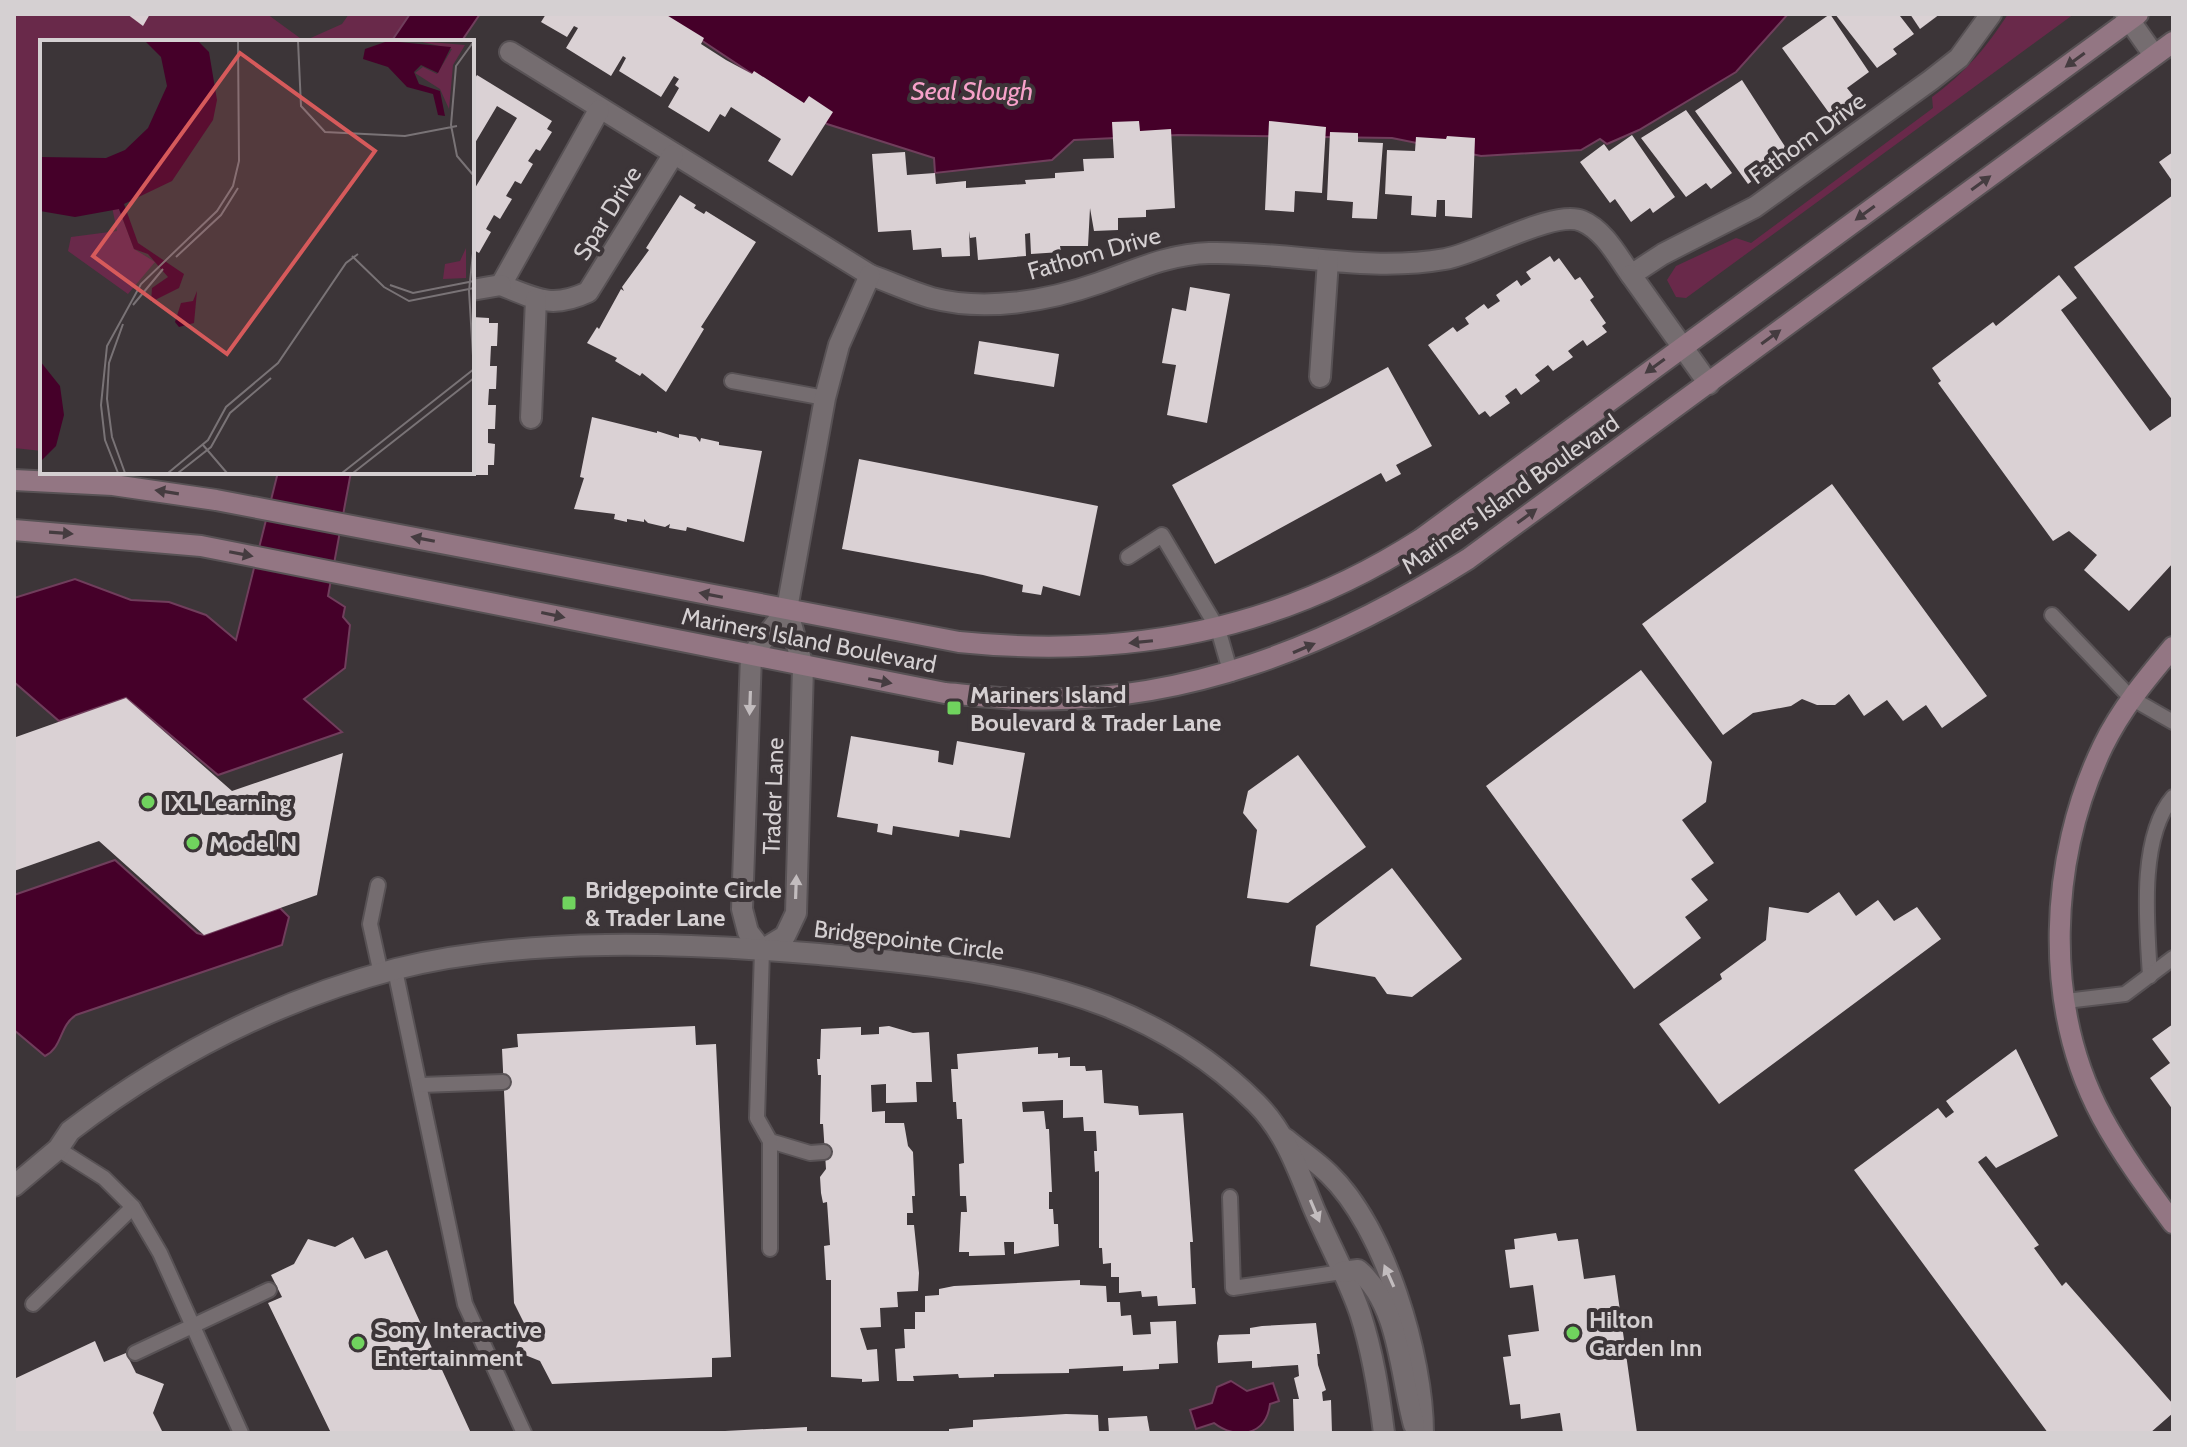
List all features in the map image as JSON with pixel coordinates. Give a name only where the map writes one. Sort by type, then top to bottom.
[{"type":"main road","name":"Mariners Island Boulevard","points":[[14,480],[113,485],[216,500],[959,642],[1022,648],[1089,648],[1218,629],[1291,605],[1391,558],[2131,16]]},
{"type":"main road","name":"Mariners Island Boulevard","points":[[14,530],[201,546],[945,693],[1019,699],[1115,694],[1231,674],[1296,651],[1409,597],[1468,559],[2173,42]]},
{"type":"main road","points":[[2173,647],[2131,698],[2099,756],[2069,843],[2060,900],[2066,1001],[2077,1057],[2101,1115],[2173,1223]]},
{"type":"street","name":"Fathom Drive","points":[[1631,275],[1655,258],[1755,207],[1919,89],[1959,58],[1991,14]]},
{"type":"street","points":[[2131,16],[2154,55]]},
{"type":"street","name":"Fathom Drive","points":[[510,52],[599,110],[870,275],[933,298],[982,305],[1059,294],[1169,257],[1210,253],[1386,264],[1444,259],[1484,249],[1560,218],[1583,221],[1607,241],[1709,384]]},
{"type":"street","points":[[474,290],[501,285],[599,110]]},
{"type":"street","name":"Spar Drive","points":[[501,285],[536,299],[566,303],[588,292],[673,155]]},
{"type":"street","points":[[1320,377],[1328,261]]},
{"type":"street","name":"Trader Lane","points":[[787,609],[751,656],[742,909],[748,932],[762,950],[785,936],[796,913],[803,667],[787,609],[825,398],[839,345],[870,275]]},
{"type":"street","points":[[531,418],[536,299]]},
{"type":"street","name":"Bridgepointe Circle","points":[[14,1186],[58,1149],[70,1131],[90,1115],[195,1049],[281,1008],[388,972],[469,956],[659,946],[762,950],[946,967],[1025,982],[1103,1005],[1150,1025],[1197,1054],[1258,1105],[1285,1139],[1331,1175],[1370,1233],[1398,1295],[1418,1371],[1423,1433]]},
{"type":"street","name":"Bridgepointe Circle","points":[[1285,1139],[1359,1310],[1378,1375],[1384,1433]]},
{"type":"street","points":[[1342,1272],[1358,1270],[1374,1283],[1392,1326],[1416,1433]]},
{"type":"lane","points":[[732,381],[825,398]]},
{"type":"lane","points":[[1128,557],[1162,535],[1218,629],[1231,674]]},
{"type":"lane","points":[[2052,615],[2131,698],[2173,722]]},
{"type":"lane","points":[[2150,976],[2145,889],[2163,809],[2173,797]]},
{"type":"lane","points":[[378,885],[370,924],[388,972],[421,1085],[465,1304],[524,1433]]},
{"type":"lane","points":[[762,950],[757,1118],[770,1141],[770,1249]]},
{"type":"lane","points":[[2066,1001],[2125,994],[2173,958]]},
{"type":"lane","points":[[421,1085],[503,1082]]},
{"type":"lane","points":[[770,1141],[810,1153],[824,1152]]},
{"type":"lane","points":[[58,1149],[104,1178],[133,1207],[160,1253],[241,1433]]},
{"type":"lane","points":[[1230,1197],[1233,1288],[1342,1272]]},
{"type":"lane","points":[[33,1304],[133,1207]]},
{"type":"lane","points":[[135,1353],[269,1290]]},
{"type":"shaded area","points":[[14,14],[267,14],[303,40],[40,40],[40,451],[14,448]]},
{"type":"shaded area","points":[[349,14],[410,14],[392,40],[306,40],[342,24]]},
{"type":"shaded area","points":[[2008,14],[2074,14],[1686,298],[1676,297],[1667,280],[1676,266],[1736,238],[1751,243],[1933,108],[1932,97],[1974,59]]},
{"type":"water","points":[[410,14],[480,14],[462,40],[392,40]]},
{"type":"water","name":"Seal Slough","points":[[656,14],[1788,14],[1736,72],[1639,130],[1607,144],[1600,139],[1581,150],[1481,156],[1392,138],[1178,135],[1074,140],[1052,160],[935,173],[934,158],[827,124],[689,32]]},
{"type":"water","points":[[278,474],[351,474],[328,596],[345,607],[343,617],[350,625],[345,668],[304,699],[342,732],[218,775],[126,698],[59,721],[14,682],[14,598],[75,579],[131,600],[169,602],[206,615],[236,640]]},
{"type":"water","points":[[115,860],[197,933],[204,935],[280,908],[289,917],[282,945],[76,1015],[55,1047],[45,1056],[14,1030],[14,895]]},
{"type":"water","points":[[1231,1381],[1247,1391],[1273,1383],[1279,1401],[1270,1404],[1263,1423],[1249,1432],[1231,1432],[1214,1423],[1196,1429],[1190,1410],[1212,1403],[1217,1387]]},
{"type":"building","points":[[127,14],[150,14],[143,26]]},
{"type":"building","points":[[546,14],[665,14],[704,38],[701,44],[726,60],[752,74],[754,71],[804,103],[809,96],[833,112],[792,176],[768,161],[781,139],[731,107],[725,117],[720,114],[709,132],[668,107],[679,88],[675,85],[679,79],[674,76],[661,97],[619,71],[626,58],[623,56],[611,76],[566,48],[578,28],[574,26],[567,37],[541,22]]},
{"type":"building","points":[[1830,14],[1869,72],[1847,88],[1859,103],[1840,117],[1837,113],[1832,117],[1782,48]]},
{"type":"building","points":[[1835,14],[1903,14],[1900,16],[1914,34],[1893,49],[1897,54],[1877,68]]},
{"type":"building","points":[[1910,14],[1940,14],[1920,29]]},
{"type":"building","points":[[477,75],[552,121],[547,129],[552,132],[540,151],[536,149],[528,161],[533,164],[521,184],[515,181],[506,196],[512,199],[500,219],[494,215],[486,229],[491,232],[479,253],[474,250],[474,190],[517,118],[497,106],[474,145],[474,80]]},
{"type":"building","points":[[1742,80],[1786,148],[1766,162],[1770,168],[1748,184],[1695,111]]},
{"type":"building","points":[[1686,110],[1732,173],[1711,189],[1706,183],[1686,197],[1641,138]]},
{"type":"building","points":[[1139,121],[1140,131],[1171,129],[1175,208],[1146,210],[1146,217],[1118,218],[1118,230],[1094,231],[1090,208],[1088,246],[1060,246],[1061,252],[1031,254],[1030,233],[1025,234],[1026,256],[978,260],[976,237],[970,238],[969,231],[970,256],[942,257],[941,248],[913,250],[911,230],[878,232],[872,154],[905,152],[907,175],[935,173],[936,184],[966,181],[966,188],[1026,184],[1025,180],[1055,178],[1055,173],[1084,171],[1083,159],[1114,158],[1112,122]]},
{"type":"building","points":[[1269,121],[1326,127],[1322,193],[1295,191],[1294,212],[1265,210]]},
{"type":"building","points":[[1330,132],[1358,133],[1358,142],[1383,143],[1377,219],[1352,218],[1353,202],[1327,200]]},
{"type":"building","points":[[1632,135],[1675,197],[1653,213],[1650,208],[1631,222],[1615,199],[1610,203],[1580,162],[1604,144],[1609,151]]},
{"type":"building","points":[[1447,136],[1475,138],[1472,218],[1445,216],[1445,200],[1437,200],[1436,217],[1411,215],[1412,196],[1385,194],[1387,150],[1415,151],[1416,137],[1446,139]]},
{"type":"building","points":[[2173,152],[2173,182],[2159,162]]},
{"type":"building","points":[[680,195],[696,205],[694,208],[704,214],[706,211],[756,242],[701,327],[704,329],[666,392],[642,373],[640,376],[615,361],[617,358],[587,343],[597,327],[599,329],[621,289],[624,291],[622,287],[649,250],[646,248]]},
{"type":"building","points":[[2173,195],[2173,401],[2074,267]]},
{"type":"building","points":[[1550,256],[1554,262],[1559,258],[1575,280],[1580,277],[1594,297],[1590,300],[1606,323],[1602,326],[1607,332],[1587,346],[1583,340],[1568,351],[1573,357],[1553,371],[1548,365],[1535,375],[1540,381],[1521,395],[1516,388],[1505,396],[1510,403],[1490,417],[1485,411],[1479,415],[1428,345],[1453,327],[1457,332],[1469,324],[1465,318],[1484,304],[1488,309],[1500,301],[1496,295],[1517,280],[1521,286],[1531,279],[1526,272]]},
{"type":"building","points":[[2059,275],[2077,298],[2061,310],[2150,431],[2173,415],[2173,563],[2129,611],[2084,570],[2097,555],[2069,531],[2053,541],[1938,383],[1941,381],[1932,368],[1993,322],[1996,326]]},
{"type":"building","points":[[1190,287],[1230,294],[1207,423],[1167,415],[1176,365],[1162,363],[1172,308],[1186,311]]},
{"type":"building","points":[[474,317],[489,318],[489,323],[498,323],[497,346],[491,346],[490,366],[497,366],[496,389],[489,389],[488,405],[496,405],[495,429],[488,429],[488,443],[495,444],[494,465],[488,465],[488,475],[460,475],[474,474]]},
{"type":"building","points":[[979,341],[1059,354],[1054,387],[974,374]]},
{"type":"building","points":[[1388,367],[1432,446],[1396,465],[1401,474],[1386,482],[1381,473],[1215,564],[1172,485]]},
{"type":"building","points":[[592,417],[679,438],[679,434],[696,437],[700,442],[701,438],[719,442],[719,445],[762,451],[744,542],[687,527],[686,531],[669,528],[670,524],[665,527],[644,519],[644,522],[627,519],[627,522],[614,519],[615,514],[574,509],[584,478],[580,477]]},
{"type":"building","points":[[859,459],[1098,506],[1080,596],[1043,586],[1041,595],[1022,592],[1023,585],[983,575],[842,549]]},
{"type":"building","points":[[1832,484],[1987,696],[1942,728],[1926,705],[1903,721],[1887,700],[1864,716],[1849,694],[1835,705],[1817,705],[1802,699],[1791,706],[1753,713],[1723,735],[1642,624]]},
{"type":"building","points":[[1641,670],[1712,762],[1706,802],[1682,820],[1714,863],[1691,879],[1708,900],[1685,917],[1701,938],[1634,989],[1486,786]]},
{"type":"building","points":[[126,698],[232,791],[343,753],[317,895],[204,935],[99,841],[14,871],[16,737]]},
{"type":"building","points":[[851,736],[939,751],[938,762],[953,765],[957,741],[1025,753],[1010,838],[960,830],[959,837],[893,826],[892,835],[877,832],[878,824],[837,817]]},
{"type":"building","points":[[1298,755],[1366,847],[1288,903],[1247,898],[1257,830],[1243,813],[1248,791]]},
{"type":"building","points":[[1392,868],[1462,959],[1412,997],[1387,994],[1375,977],[1310,966],[1316,926]]},
{"type":"building","points":[[1839,892],[1856,916],[1878,900],[1894,921],[1917,907],[1941,939],[1719,1104],[1659,1024],[1722,979],[1720,974],[1766,940],[1769,907],[1808,913]]},
{"type":"building","points":[[2173,1024],[2173,1110],[2150,1078],[2170,1063],[2152,1039]]},
{"type":"building","points":[[695,1026],[696,1045],[716,1044],[731,1357],[712,1358],[712,1377],[552,1384],[540,1361],[515,1351],[524,1323],[514,1303],[502,1049],[518,1047],[517,1034]]},
{"type":"building","points":[[889,1026],[913,1033],[929,1032],[932,1082],[916,1082],[917,1102],[886,1103],[886,1084],[871,1085],[872,1112],[885,1111],[885,1123],[904,1123],[908,1146],[913,1152],[915,1196],[912,1196],[913,1213],[907,1213],[907,1225],[914,1225],[918,1291],[897,1292],[898,1307],[880,1308],[881,1327],[860,1328],[867,1350],[877,1349],[879,1381],[862,1382],[862,1379],[831,1377],[831,1280],[826,1280],[824,1246],[830,1245],[827,1202],[823,1203],[821,1193],[820,1177],[826,1169],[823,1124],[820,1124],[821,1075],[818,1075],[817,1059],[820,1059],[821,1029],[861,1027],[861,1035],[879,1034],[879,1027]]},
{"type":"building","points":[[1038,1047],[1038,1054],[1058,1053],[1058,1058],[1070,1057],[1070,1066],[1085,1066],[1086,1071],[1102,1070],[1104,1103],[1138,1106],[1139,1115],[1183,1113],[1193,1242],[1190,1242],[1192,1288],[1195,1288],[1196,1304],[1158,1306],[1157,1296],[1142,1297],[1141,1291],[1119,1293],[1119,1277],[1111,1277],[1111,1263],[1103,1264],[1102,1248],[1099,1248],[1099,1171],[1095,1172],[1094,1151],[1097,1151],[1096,1131],[1084,1131],[1083,1117],[1063,1118],[1063,1100],[1022,1102],[1023,1112],[1044,1111],[1046,1129],[1049,1129],[1052,1192],[1049,1192],[1049,1209],[1053,1209],[1054,1224],[1058,1224],[1059,1246],[1014,1254],[1014,1242],[1004,1242],[1005,1255],[969,1256],[969,1252],[959,1252],[961,1212],[967,1212],[966,1196],[960,1196],[959,1164],[964,1163],[962,1119],[957,1119],[956,1102],[953,1102],[951,1069],[958,1069],[957,1054]]},
{"type":"building","points":[[2016,1049],[2058,1136],[1996,1168],[1986,1156],[1978,1162],[2039,1245],[2034,1248],[2062,1286],[2066,1282],[2173,1404],[2173,1413],[2150,1433],[2048,1433],[1854,1170],[1938,1108],[1946,1118],[1954,1112],[1946,1101]]},
{"type":"building","name":"Hilton Garden Inn","points":[[1556,1233],[1558,1241],[1578,1239],[1584,1279],[1615,1275],[1637,1433],[1563,1433],[1560,1413],[1521,1419],[1520,1404],[1510,1405],[1503,1357],[1511,1356],[1508,1335],[1539,1331],[1533,1285],[1510,1288],[1505,1250],[1515,1249],[1514,1239]]},
{"type":"building","name":"Sony Interactive Entertainment","points":[[353,1237],[365,1259],[387,1250],[471,1433],[331,1433],[268,1303],[282,1297],[271,1275],[294,1264],[308,1239],[335,1247]]},
{"type":"building","points":[[1080,1280],[1080,1285],[1106,1286],[1107,1302],[1120,1302],[1121,1316],[1131,1315],[1133,1335],[1151,1334],[1150,1322],[1176,1321],[1178,1363],[1159,1364],[1159,1369],[1123,1371],[1123,1366],[1069,1369],[1069,1373],[994,1374],[994,1377],[959,1378],[958,1374],[913,1376],[914,1381],[897,1381],[895,1349],[905,1348],[904,1329],[915,1329],[915,1312],[925,1312],[925,1296],[939,1295],[939,1289],[954,1286]]},
{"type":"building","points":[[1316,1323],[1320,1354],[1317,1354],[1318,1365],[1326,1390],[1322,1392],[1323,1401],[1331,1400],[1332,1433],[1294,1433],[1293,1399],[1299,1399],[1294,1378],[1299,1376],[1298,1365],[1252,1368],[1252,1361],[1218,1363],[1217,1343],[1219,1335],[1250,1334],[1250,1328]]},
{"type":"building","points":[[95,1341],[104,1362],[126,1353],[136,1373],[164,1384],[153,1413],[163,1433],[14,1433],[14,1379]]},
{"type":"building","points":[[1098,1415],[1099,1433],[949,1433],[949,1429],[973,1427],[973,1420]]},
{"type":"building","points":[[1147,1416],[1150,1433],[1109,1433],[1108,1418]]},
{"type":"building","points":[[807,1427],[807,1433],[725,1433],[725,1431]]},
{"type":"place","name":"Mariners Island Boulevard & Trader Lane","points":[[954,708]]},
{"type":"place","name":"IXL Learning","points":[[148,802]]},
{"type":"place","name":"Model N","points":[[193,843]]},
{"type":"place","name":"Bridgepointe Circle & Trader Lane","points":[[569,903]]},
{"type":"place","name":"Hilton Garden Inn","points":[[1573,1333]]},
{"type":"place","name":"Sony Interactive Entertainment","points":[[358,1343]]}]
